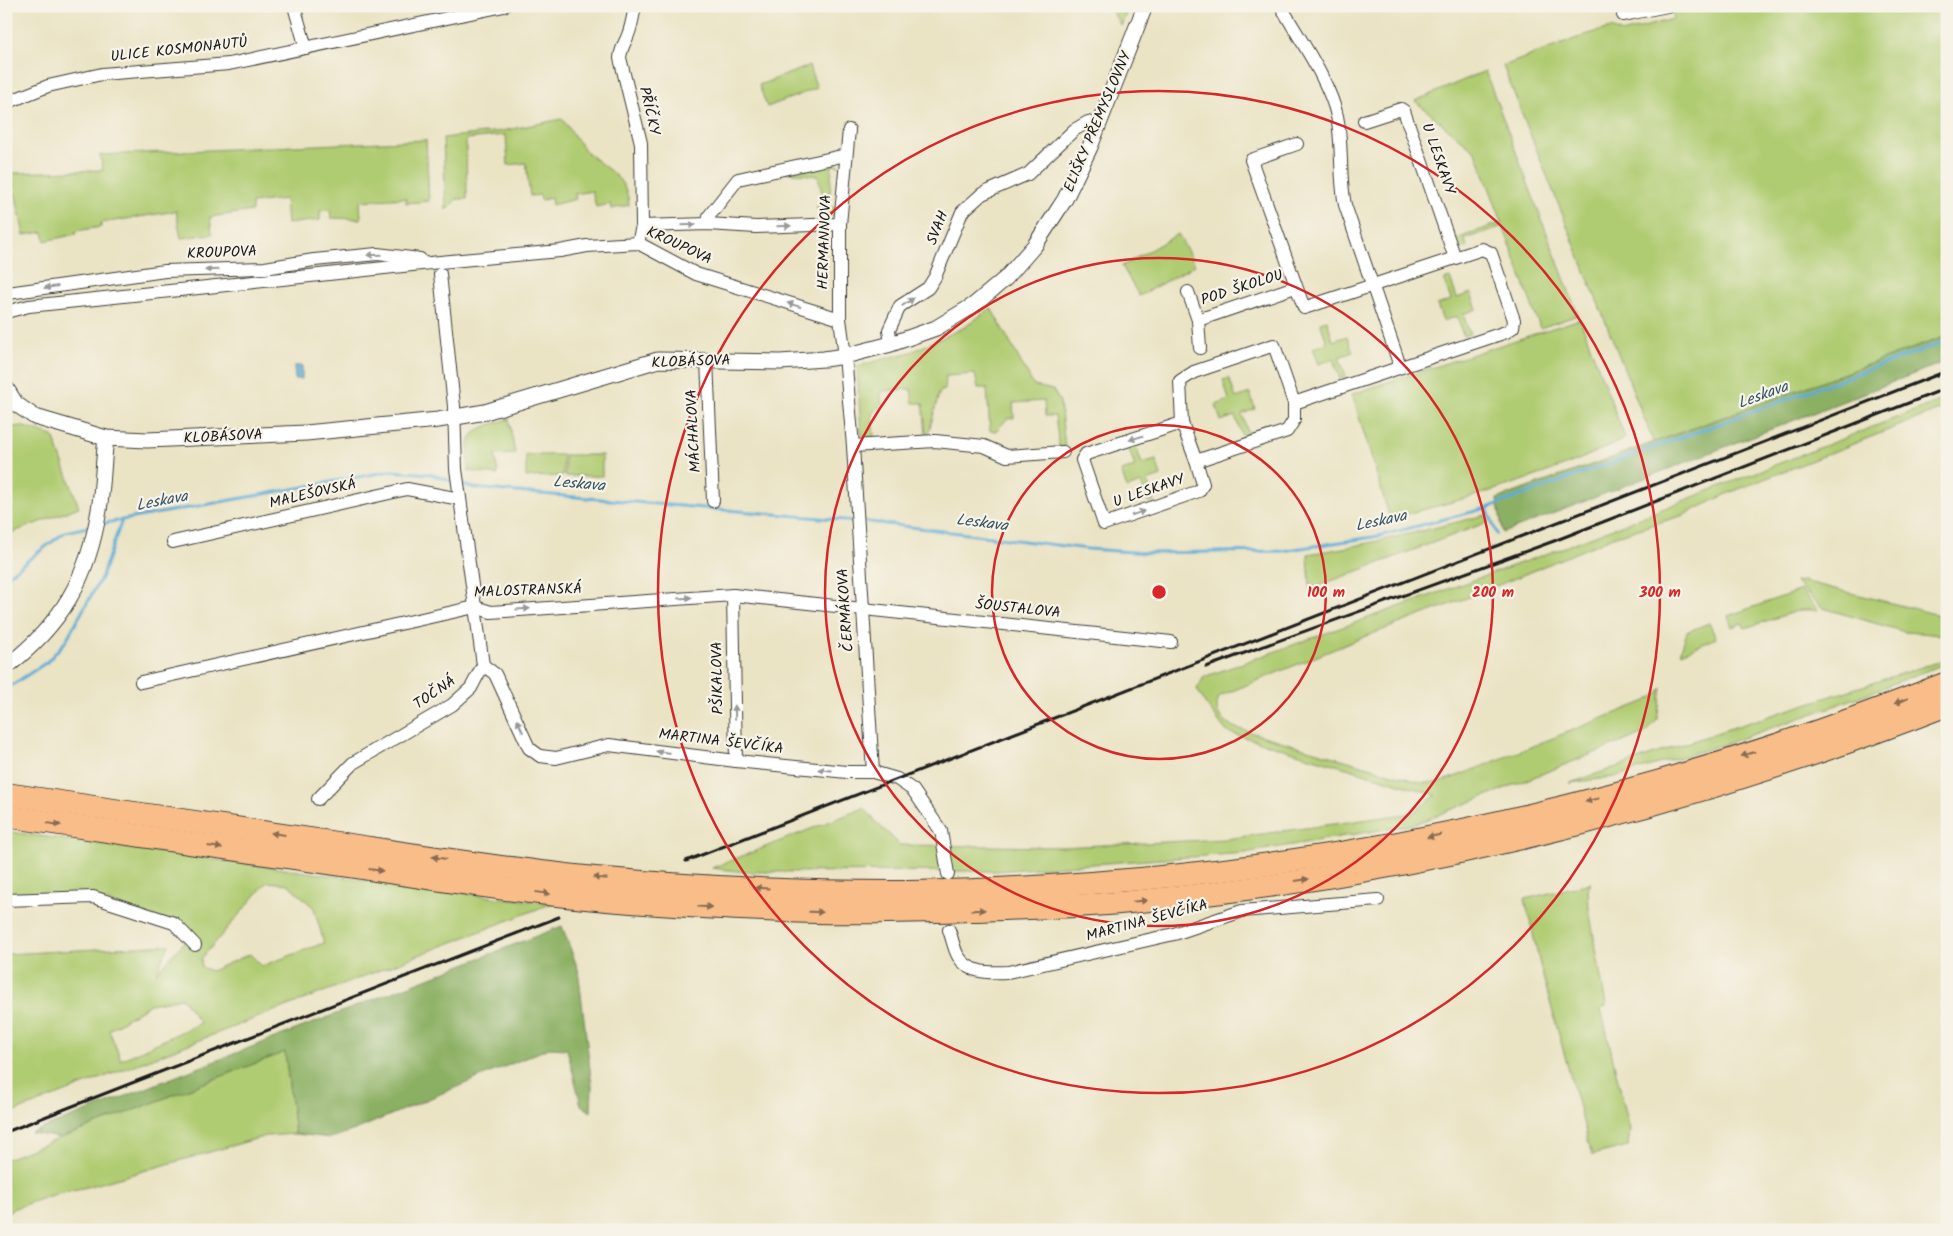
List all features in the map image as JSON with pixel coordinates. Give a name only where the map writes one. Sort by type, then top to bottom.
[{"type":"highway","points":[[6,794],[482,864],[593,877],[846,892],[1026,888],[1211,872],[1303,860],[1390,845],[1522,818],[1694,772],[1886,707],[1947,682]]},
{"type":"highway","points":[[6,816],[568,897],[767,910],[850,912],[1072,906],[1221,892],[1382,868],[1484,848],[1608,817],[1737,780],[1877,732],[1947,705]]},
{"type":"street","points":[[294,6],[306,48]]},
{"type":"street","name":"PŘÍČKY","points":[[635,6],[627,38],[621,47],[620,58],[641,143],[642,226],[638,242]]},
{"type":"street","name":"ELIŠKY PŘEMYSLOVNY","points":[[845,356],[891,344],[936,328],[974,305],[1006,278],[1035,245],[1065,199],[1098,126],[1145,6]]},
{"type":"street","points":[[1281,6],[1328,90],[1337,116],[1342,189],[1345,205],[1400,366]]},
{"type":"street","points":[[1630,11],[1668,6]]},
{"type":"street","name":"ULICE KOSMONAUTŮ","points":[[6,103],[48,86],[102,74],[229,64],[497,7]]},
{"type":"street","name":"U LESKAVY","points":[[1364,121],[1401,109],[1404,111],[1455,258]]},
{"type":"street","name":"SVAH","points":[[891,344],[889,330],[900,306],[928,288],[935,277],[962,212],[982,194],[1028,174],[1074,130],[1088,122],[1098,126]]},
{"type":"street","name":"HERMANNOVA","points":[[845,356],[840,319],[840,224],[849,130]]},
{"type":"street","points":[[1294,404],[1400,366],[1413,364],[1506,332],[1513,327],[1514,320],[1491,253],[1482,248],[1304,308],[1251,160],[1297,144]]},
{"type":"street","points":[[708,224],[709,216],[738,179],[846,155]]},
{"type":"street","points":[[642,226],[840,224]]},
{"type":"street","name":"KROUPOVA","points":[[6,312],[29,306],[58,303],[440,268],[560,252],[587,246],[638,242],[696,274],[840,319]]},
{"type":"street","name":"KROUPOVA","points":[[6,295],[8,293],[164,271],[265,268],[314,260],[377,254],[440,268]]},
{"type":"street","points":[[440,268],[455,418],[457,476],[483,665]]},
{"type":"street","name":"POD ŠKOLOU","points":[[1198,320],[1295,287]]},
{"type":"street","name":"POD ŠKOLOU","points":[[1188,292],[1198,320],[1200,348]]},
{"type":"street","name":"U LESKAVY","points":[[1182,422],[1086,454],[1082,460],[1104,524],[1199,491],[1204,484],[1182,422],[1180,381],[1194,372],[1274,345],[1294,404],[1294,420],[1287,431],[1196,461]]},
{"type":"street","name":"KLOBÁSOVA","points":[[6,388],[16,404],[35,417],[106,438],[147,440],[306,433],[455,418],[485,412],[658,360],[780,362],[845,356]]},
{"type":"street","name":"ČERMÁKOVA","points":[[845,356],[853,446],[874,772]]},
{"type":"street","name":"MÁCHALOVA","points":[[707,360],[713,501]]},
{"type":"street","points":[[6,667],[29,650],[60,615],[80,579],[99,510],[106,438]]},
{"type":"street","points":[[853,446],[935,441],[984,446],[1007,456],[1063,452]]},
{"type":"street","name":"MALEŠOVSKÁ","points":[[173,542],[407,489],[460,497]]},
{"type":"street","name":"MALOSTRANSKÁ","points":[[141,682],[475,607],[491,612],[733,595],[862,609]]},
{"type":"street","name":"PŠIKALOVA","points":[[733,595],[736,761]]},
{"type":"street","name":"ŠOUSTALOVA","points":[[862,609],[1171,642]]},
{"type":"street","name":"MARTINA ŠEVČÍKA","points":[[483,665],[495,674],[529,748],[540,756],[556,758],[609,745],[736,761],[847,772],[874,772],[897,779],[913,790],[941,831],[948,874]]},
{"type":"street","name":"TOČNÁ","points":[[318,799],[353,763],[452,704],[471,688],[483,665]]},
{"type":"street","points":[[6,900],[93,897],[174,923],[195,945]]},
{"type":"street","name":"MARTINA ŠEVČÍKA","points":[[949,930],[958,956],[974,970],[992,973],[1008,972],[1174,934],[1242,911],[1378,900]]},
{"type":"green space","points":[[1109,6],[1129,6],[1121,26]]},
{"type":"green space","points":[[1687,6],[1947,6],[1947,336],[1654,443],[1503,66],[1588,34],[1611,28],[1622,33],[1673,19],[1672,10]]},
{"type":"green space","points":[[809,66],[817,88],[767,107],[759,85]]},
{"type":"green space","points":[[1485,71],[1578,315],[1540,328],[1503,226],[1465,239],[1467,248],[1460,247],[1454,241],[1450,230],[1453,230],[1456,239],[1502,222],[1476,152],[1415,101]]},
{"type":"green space","points":[[562,119],[585,150],[620,181],[625,188],[629,205],[611,209],[610,204],[596,207],[592,191],[575,194],[576,199],[552,205],[551,198],[541,200],[540,195],[530,196],[526,163],[508,165],[506,135],[466,139],[467,199],[457,199],[446,210],[443,138],[502,131]]},
{"type":"green space","points":[[426,140],[429,201],[406,203],[406,198],[360,201],[361,219],[331,218],[330,210],[320,211],[320,220],[287,224],[285,199],[252,203],[252,211],[210,217],[212,234],[181,238],[176,211],[101,223],[101,227],[76,231],[76,234],[45,241],[43,232],[24,235],[11,173],[103,170],[100,155]]},
{"type":"green space","points":[[836,162],[840,166],[832,165],[829,207],[836,208],[835,215],[821,217],[816,207],[824,202],[818,176],[786,172]]},
{"type":"green space","points":[[1178,234],[1195,265],[1139,296],[1122,266]]},
{"type":"green space","points":[[1450,278],[1457,298],[1471,293],[1477,309],[1463,314],[1470,334],[1463,336],[1457,316],[1443,321],[1437,305],[1451,300],[1444,280]]},
{"type":"green space","points":[[991,308],[1034,386],[1053,390],[1060,402],[1065,447],[1059,447],[1055,416],[1045,416],[1044,401],[1013,403],[1014,418],[1008,418],[996,431],[990,431],[987,388],[978,388],[975,374],[946,376],[945,390],[939,394],[929,432],[926,434],[923,403],[913,403],[911,389],[881,391],[882,405],[872,413],[874,436],[868,438],[861,433],[857,366],[911,352],[965,327]]},
{"type":"green space","points":[[1580,319],[1625,438],[1540,475],[1450,503],[1390,518],[1352,394]]},
{"type":"green space","points":[[1327,320],[1333,341],[1347,336],[1353,352],[1339,357],[1346,377],[1340,379],[1333,359],[1319,364],[1313,348],[1327,343],[1320,322]]},
{"type":"green space","points":[[1947,336],[1947,361],[1503,533],[1497,499]]},
{"type":"green space","points":[[1229,378],[1236,398],[1250,393],[1255,409],[1242,414],[1248,434],[1242,436],[1235,416],[1221,421],[1216,405],[1229,400],[1223,380]]},
{"type":"green space","points":[[1947,398],[1947,407],[1729,493],[1684,515],[1616,536],[1477,594],[1359,639],[1220,696],[1217,707],[1220,716],[1236,728],[1423,783],[1439,782],[1460,775],[1646,701],[1655,696],[1662,688],[1657,720],[1645,733],[1415,824],[1245,853],[995,871],[744,872],[712,868],[864,808],[900,845],[1062,847],[1226,839],[1413,813],[1436,795],[1227,732],[1197,689],[1204,677],[1557,550]]},
{"type":"green space","points":[[509,419],[515,454],[495,455],[498,475],[469,471],[469,447],[474,433],[479,429]]},
{"type":"green space","points":[[21,426],[53,436],[79,507],[6,535],[6,428]]},
{"type":"green space","points":[[1135,444],[1142,464],[1156,460],[1161,476],[1147,481],[1154,501],[1148,503],[1141,483],[1127,488],[1121,471],[1135,467],[1128,446]]},
{"type":"green space","points":[[526,455],[563,455],[563,476],[526,477]]},
{"type":"green space","points":[[565,455],[602,455],[602,476],[565,476]]},
{"type":"green space","points":[[1485,515],[1488,522],[1310,589],[1308,554],[1375,542]]},
{"type":"green space","points":[[1803,581],[1947,617],[1947,635],[1905,632],[1823,608],[1795,582]]},
{"type":"green space","points":[[1801,590],[1818,610],[1800,610],[1745,628],[1742,623],[1732,627],[1728,616]]},
{"type":"green space","points":[[1709,623],[1716,638],[1682,653],[1681,650],[1687,632]]},
{"type":"green space","points":[[1947,659],[1947,663],[1837,705],[1728,743],[1614,777],[1570,783],[1719,732]]},
{"type":"green space","points":[[10,832],[499,898],[553,903],[6,1115],[6,954],[169,945],[156,973],[188,938],[174,923],[93,897],[6,900],[6,834]],"holes":[[[267,882],[288,884],[314,908],[324,943],[262,966],[250,954],[211,971],[202,967],[201,959]],[[182,998],[200,1023],[121,1060],[109,1030],[150,1004]]]},
{"type":"green space","points":[[1591,883],[1588,890],[1589,909],[1606,1006],[1601,1009],[1630,1130],[1628,1146],[1592,1155],[1541,969],[1525,899]]},
{"type":"green space","points":[[562,926],[578,969],[592,1086],[591,1112],[581,1105],[567,1049],[549,1048],[355,1130],[331,1138],[295,1134],[285,1052],[61,1138],[31,1133]]},
{"type":"green space","points":[[285,1052],[295,1134],[266,1136],[87,1187],[58,1193],[12,1209],[6,1213],[6,1159]]},
{"type":"water","points":[[294,366],[302,366],[302,379],[295,379]]},
{"type":"waterway","name":"Leskava","points":[[862,521],[1088,549],[1147,553],[1282,551],[1379,536],[1487,508],[1947,341]]},
{"type":"waterway","name":"Leskava","points":[[100,524],[391,471],[431,474],[455,482]]},
{"type":"waterway","name":"Leskava","points":[[461,484],[474,488],[855,521]]},
{"type":"waterway","points":[[1487,508],[1497,534]]},
{"type":"waterway","points":[[6,689],[47,662],[65,642],[101,578],[122,520]]},
{"type":"waterway","name":"Leskava","points":[[6,577],[65,532],[92,526]]},
{"type":"railway","points":[[686,861],[1947,371]]},
{"type":"railway","points":[[1206,667],[1554,541],[1947,388]]},
{"type":"railway","points":[[6,1132],[559,917]]}]
